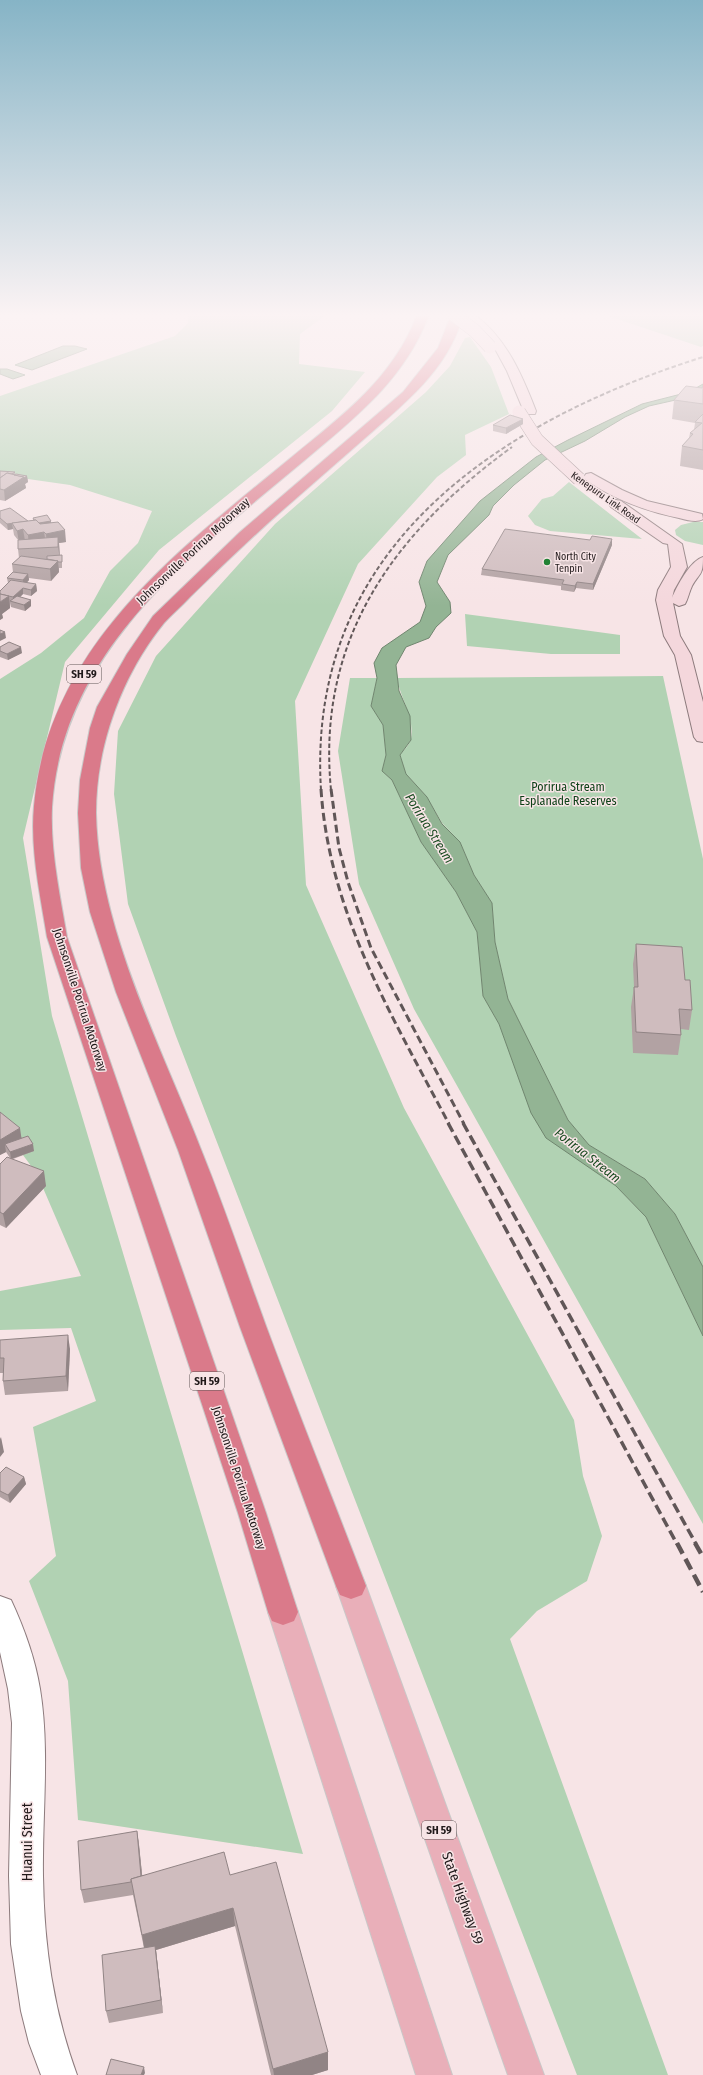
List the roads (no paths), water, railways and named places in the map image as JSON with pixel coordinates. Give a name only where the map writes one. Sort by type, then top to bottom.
[{"type":"highway","name":"Johnsonville Porirua Motorway","points":[[283,1612],[249,1506],[57,937],[45,855],[43,808],[45,782],[52,748],[72,695],[91,662],[122,620],[142,597],[188,553],[352,412]]},
{"type":"highway","name":"Johnsonville Porirua Motorway","points":[[351,1586],[253,1327],[190,1150],[127,992],[100,912],[92,868],[87,813],[89,780],[106,707],[132,660],[159,619],[245,535],[388,412]]},
{"type":"main road","name":"Kenepuru Link Road","points":[[524,412],[537,440],[671,542]]},
{"type":"main road","name":"Kenepuru Link Road","points":[[585,478],[605,486],[636,503],[658,510],[700,517]]},
{"type":"main road","points":[[683,655],[685,640],[679,614],[679,598],[699,552],[671,542],[663,534],[663,528],[667,523],[683,518],[700,517]]},
{"type":"main road","points":[[671,542],[678,567],[666,590],[664,600],[672,636],[683,655],[703,737]]},
{"type":"main road","name":"State Highway 59","points":[[351,1586],[526,2075]]},
{"type":"main road","name":"SH 59","points":[[283,1612],[434,2075]]},
{"type":"street","name":"Huanui Street","points":[[0,1609],[10,1635],[21,1673],[29,1731],[26,1856],[29,1956],[39,2014],[59,2075]]},
{"type":"water","name":"Porirua Stream","points":[[626,412],[636,412],[585,441],[545,460],[514,485],[493,506],[489,515],[448,555],[437,582],[450,602],[451,613],[436,627],[429,638],[406,647],[396,665],[399,691],[410,716],[411,740],[400,755],[406,774],[427,797],[442,824],[460,842],[474,875],[492,903],[495,942],[508,999],[568,1120],[589,1145],[645,1179],[675,1214],[703,1267],[703,1336],[646,1217],[616,1186],[546,1138],[531,1113],[499,1024],[483,996],[477,932],[456,892],[421,842],[392,780],[382,771],[386,755],[383,725],[371,706],[377,678],[374,663],[382,648],[420,622],[426,606],[419,582],[427,561],[480,501],[536,457]]},
{"type":"railway","points":[[321,789],[325,705],[345,629],[381,564],[429,507],[488,459],[554,418],[567,412]]},
{"type":"railway","points":[[331,790],[330,735],[336,684],[351,637],[372,593],[399,553],[432,515],[470,480],[512,447]]},
{"type":"railway","points":[[321,789],[326,835],[336,878],[350,921],[386,1003],[449,1124]]},
{"type":"railway","points":[[331,789],[339,848],[348,882],[371,948],[464,1124]]},
{"type":"railway","points":[[448,1123],[677,1544]]},
{"type":"railway","points":[[463,1123],[696,1544]]},
{"type":"railway","points":[[677,1543],[703,1592]]},
{"type":"railway","points":[[695,1543],[703,1557]]},
{"type":"place","name":"North City Tenpin","points":[[547,562]]},
{"type":"park label","name":"Porirua Stream Esplanade Reserves","points":[[568,794]]}]
